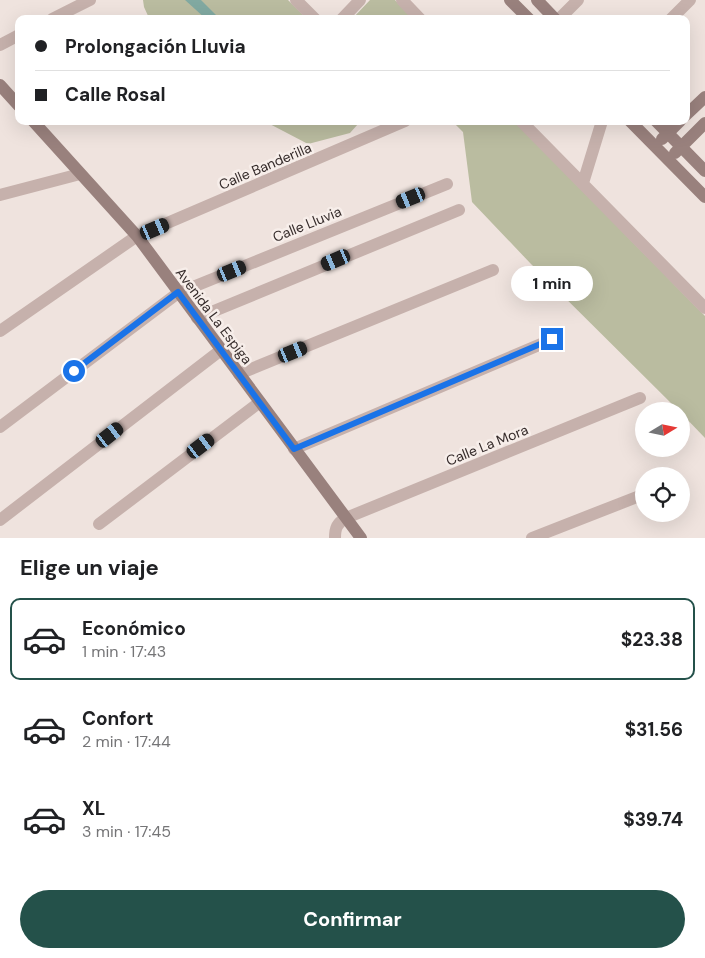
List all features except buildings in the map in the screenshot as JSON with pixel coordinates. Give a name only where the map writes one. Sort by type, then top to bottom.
[{"type":"street","points":[[60,15],[90,0]]},
{"type":"street","points":[[296,0],[311,15]]},
{"type":"street","points":[[346,15],[360,0]]},
{"type":"street","points":[[402,0],[416,15]]},
{"type":"street","points":[[510,0],[525,15]]},
{"type":"street","points":[[537,0],[551,15]]},
{"type":"street","points":[[563,15],[578,0]]},
{"type":"street","points":[[675,15],[690,0]]},
{"type":"street","points":[[0,45],[15,38]]},
{"type":"street","points":[[0,85],[15,102]]},
{"type":"street","points":[[690,111],[705,97]]},
{"type":"street","points":[[668,160],[705,123]]},
{"type":"street","name":"Avenida La Espiga","points":[[38,125],[136,236],[361,538]]},
{"type":"street","name":"Calle Banderilla","points":[[0,332],[136,236],[396,125]]},
{"type":"street","points":[[526,125],[705,308]]},
{"type":"street","points":[[583,183],[601,125]]},
{"type":"street","points":[[634,125],[705,197]]},
{"type":"street","points":[[660,125],[705,171]]},
{"type":"street","points":[[654,146],[676,125]]},
{"type":"street","points":[[0,195],[80,174]]},
{"type":"street","name":"Calle Lluvia","points":[[0,427],[178,292],[447,184]]},
{"type":"street","points":[[197,318],[458,210]]},
{"type":"street","points":[[239,374],[493,270]]},
{"type":"street","points":[[294,449],[552,339]]},
{"type":"street","points":[[0,520],[221,350]]},
{"type":"street","name":"Calle La Mora","points":[[346,518],[640,398]]},
{"type":"street","points":[[99,524],[260,402]]},
{"type":"street","points":[[532,538],[635,498]]},
{"type":"street","points":[[335,538],[335,530],[339,522],[346,518]]},
{"type":"green space","points":[[143,0],[288,0],[303,15],[148,15]]},
{"type":"green space","points":[[370,0],[395,0],[409,15],[356,15]]},
{"type":"green space","points":[[272,125],[357,125],[350,133],[308,144]]},
{"type":"green space","points":[[456,125],[518,125],[705,316],[705,438],[690,422],[690,402],[670,402],[531,264],[472,202],[463,132]]},
{"type":"water","points":[[185,0],[201,0],[216,15],[202,15]]},
{"type":"route","points":[[74,371],[178,292],[294,449],[552,339]]}]
